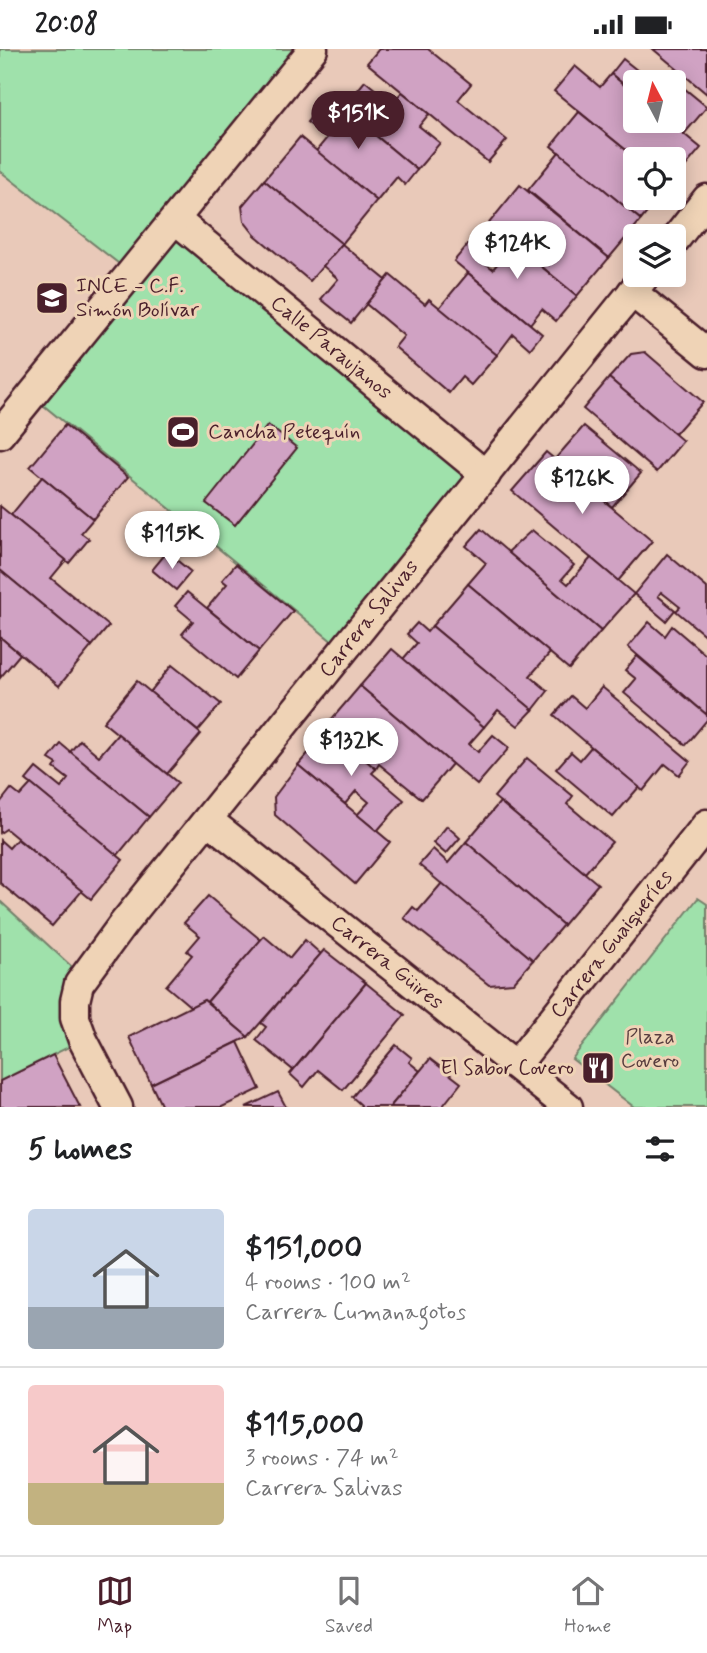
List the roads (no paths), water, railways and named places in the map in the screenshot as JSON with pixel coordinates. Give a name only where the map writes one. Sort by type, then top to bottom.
[{"type":"street","points":[[0,434],[176,221],[313,49]]},
{"type":"street","points":[[686,225],[707,199]]},
{"type":"street","name":"Calle Paraujanos","points":[[176,221],[486,475]]},
{"type":"street","name":"Carrera Salivas","points":[[118,1107],[83,1040],[75,1018],[79,984],[89,968],[636,287]]},
{"type":"street","points":[[643,287],[707,353]]},
{"type":"street","name":"Carrera Güires","points":[[208,820],[568,1107]]},
{"type":"street","name":"Carrera Guaiqueríes","points":[[516,1065],[698,855],[707,824]]},
{"type":"place","name":"INCE - C.F. Simón Bolívar","points":[[52,298]]},
{"type":"place","name":"Cancha Petequín","points":[[183,432]]},
{"type":"place","name":"El Sabor Covero","points":[[598,1068]]},
{"type":"park label","name":"Plaza Covero","points":[[650,1049]]}]
